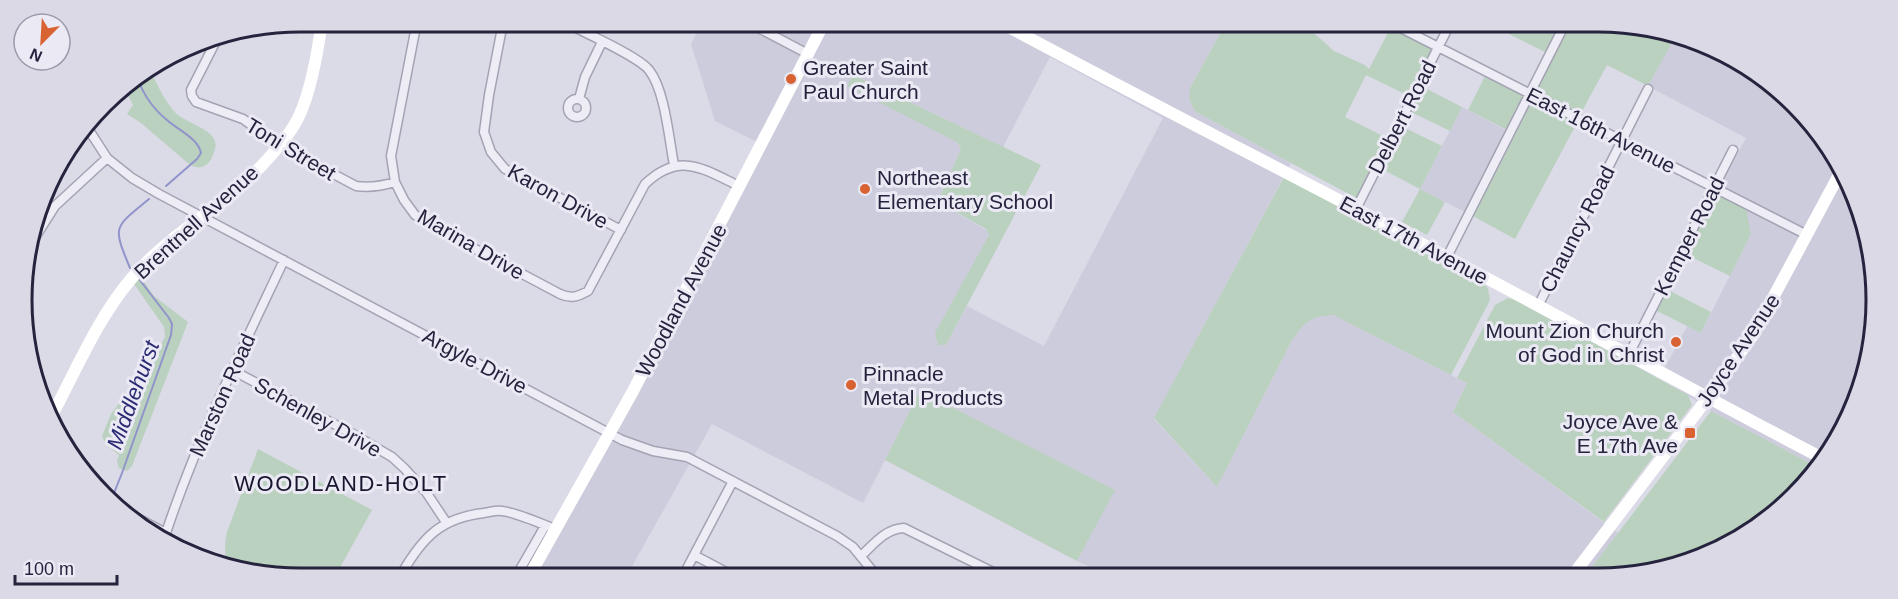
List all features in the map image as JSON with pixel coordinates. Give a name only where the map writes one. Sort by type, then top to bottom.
[{"type":"street","name":"Brentnell Avenue","points":[[55,409],[114,301],[145,264],[184,229],[241,187],[279,145],[300,115],[318,54],[321,32]]},
{"type":"street","name":"Marina Drive","points":[[415,32],[391,156],[394,182],[415,215],[568,298],[578,297],[588,291],[621,230]]},
{"type":"street","name":"Karon Drive","points":[[501,32],[484,132],[490,152],[505,169],[621,230]]},
{"type":"street","points":[[583,32],[649,69],[660,88],[674,165]]},
{"type":"street","points":[[766,32],[808,54]]},
{"type":"street","name":"Woodland Avenue","points":[[533,568],[550,527],[610,433],[819,32]]},
{"type":"street","name":"East 17th Avenue","points":[[1019,32],[1447,257],[1816,455]]},
{"type":"street","name":"East 16th Avenue","points":[[1409,32],[1807,235]]},
{"type":"street","name":"Delbert Road","points":[[1356,209],[1446,32]]},
{"type":"street","points":[[1447,257],[1561,32]]},
{"type":"street","points":[[579,99],[585,77],[602,42]]},
{"type":"street","name":"Toni Street","points":[[213,46],[193,84],[192,96],[203,106],[243,119],[279,145],[356,186],[365,187],[394,182]]},
{"type":"street","name":"Chauncy Road","points":[[1538,306],[1648,89]]},
{"type":"street","name":"Argyle Drive","points":[[90,132],[107,158],[132,177],[610,433],[652,451],[687,458],[837,536],[853,547],[870,568]]},
{"type":"street","name":"Kemper Road","points":[[1629,354],[1732,150]]},
{"type":"street","points":[[42,226],[55,206],[107,158]]},
{"type":"street","points":[[621,230],[645,184],[658,172],[674,165],[702,168],[740,186]]},
{"type":"street","name":"Joyce Avenue","points":[[1578,568],[1753,335],[1837,178]]},
{"type":"street","name":"Marston Road","points":[[167,533],[182,485],[232,370],[284,260]]},
{"type":"street","name":"Schenley Drive","points":[[232,370],[392,457],[426,492],[446,522]]},
{"type":"street","points":[[687,568],[733,481]]},
{"type":"street","points":[[405,568],[430,534],[446,522],[469,514],[503,511],[550,527],[521,568]]},
{"type":"street","points":[[861,556],[886,533],[895,528],[904,528],[985,568]]},
{"type":"street","points":[[694,555],[719,568]]},
{"type":"shaded area","points":[[697,32],[1221,32],[1191,86],[1192,107],[1196,112],[1291,163],[1154,419],[1217,487],[1291,342],[1306,322],[1317,316],[1333,315],[1467,383],[1453,412],[1618,533],[1591,568],[1092,568],[1077,561],[1114,490],[920,392],[863,503],[712,424],[631,568],[534,568],[761,144],[715,121],[691,44]],"holes":[[[1050,57],[1163,118],[1044,346],[967,306],[946,345],[989,234],[945,206],[941,194],[961,149],[957,142],[853,75],[1003,147]]]},
{"type":"shaded area","points":[[1672,42],[1701,52],[1732,67],[1762,87],[1800,123],[1831,166],[1846,197],[1857,230],[1864,265],[1866,317],[1864,334],[1857,369],[1846,402],[1831,434],[1808,466],[1810,463],[1711,411],[1660,377],[1687,326],[1701,333],[1751,234],[1725,197],[1715,196],[1746,138],[1648,86]]},
{"type":"shaded area","points":[[1462,107],[1513,134],[1471,215],[1420,189]]},
{"type":"green space","points":[[1221,32],[1313,32],[1334,51],[1369,69],[1388,32],[1400,32],[1432,50],[1411,97],[1366,75],[1345,117],[1389,139],[1358,199],[1196,112],[1190,99],[1191,86]]},
{"type":"green space","points":[[1505,32],[1560,32],[1549,54]]},
{"type":"green space","points":[[1567,32],[1616,32],[1672,42],[1648,86],[1607,65],[1580,115],[1541,97],[1537,89]]},
{"type":"green space","points":[[853,75],[1041,165],[946,345],[938,345],[935,333],[989,235],[986,229],[945,206],[941,194],[961,149],[957,142],[847,86]]},
{"type":"green space","points":[[153,76],[173,110],[213,138],[216,144],[210,160],[205,166],[198,168],[190,165],[141,123],[127,114],[133,105],[128,94]]},
{"type":"green space","points":[[1485,76],[1522,93],[1525,97],[1509,131],[1468,110]]},
{"type":"green space","points":[[1421,86],[1462,107],[1450,131],[1409,111]]},
{"type":"green space","points":[[1534,100],[1578,121],[1515,239],[1471,215],[1529,104]]},
{"type":"green space","points":[[1401,126],[1442,146],[1420,189],[1380,168]]},
{"type":"green space","points":[[1284,177],[1484,283],[1490,300],[1451,375],[1333,315],[1312,319],[1291,342],[1217,487],[1154,418]]},
{"type":"green space","points":[[1420,189],[1445,202],[1427,235],[1402,222]]},
{"type":"green space","points":[[1715,196],[1724,196],[1746,208],[1751,234],[1730,276],[1683,253],[1707,205]]},
{"type":"green space","points":[[140,276],[154,296],[188,322],[132,466],[127,471],[119,468],[117,461],[119,455],[105,444],[102,436],[111,414],[153,359],[165,337],[164,327],[134,284]]},
{"type":"green space","points":[[1666,289],[1711,312],[1701,333],[1655,310]]},
{"type":"green space","points":[[1508,298],[1516,300],[1688,395],[1692,405],[1604,522],[1453,412],[1467,383],[1457,378],[1495,305]]},
{"type":"green space","points":[[920,391],[1115,490],[1077,561],[885,460]]},
{"type":"green space","points":[[1711,411],[1810,463],[1788,489],[1762,512],[1717,540],[1685,553],[1651,562],[1591,568]]},
{"type":"green space","points":[[258,449],[372,510],[340,568],[282,567],[226,557],[227,532]]},
{"type":"waterway","name":"Middlehurst","points":[[140,84],[152,106],[192,139],[201,153],[166,186]]},
{"type":"waterway","name":"Middlehurst","points":[[130,268],[120,243],[120,228],[123,222],[149,199]]},
{"type":"waterway","name":"Middlehurst","points":[[114,493],[171,335],[172,324],[169,318],[139,279]]},
{"type":"place","name":"Greater Saint Paul Church","points":[[791,79]]},
{"type":"place","name":"Northeast Elementary School","points":[[865,189]]},
{"type":"place","name":"Mount Zion Church of God in Christ","points":[[1676,342]]},
{"type":"place","name":"Pinnacle Metal Products","points":[[851,385]]},
{"type":"place","name":"Joyce Ave & E 17th Ave","points":[[1690,433]]},
{"type":"district","name":"WOODLAND-HOLT","points":[[341,483]]}]
